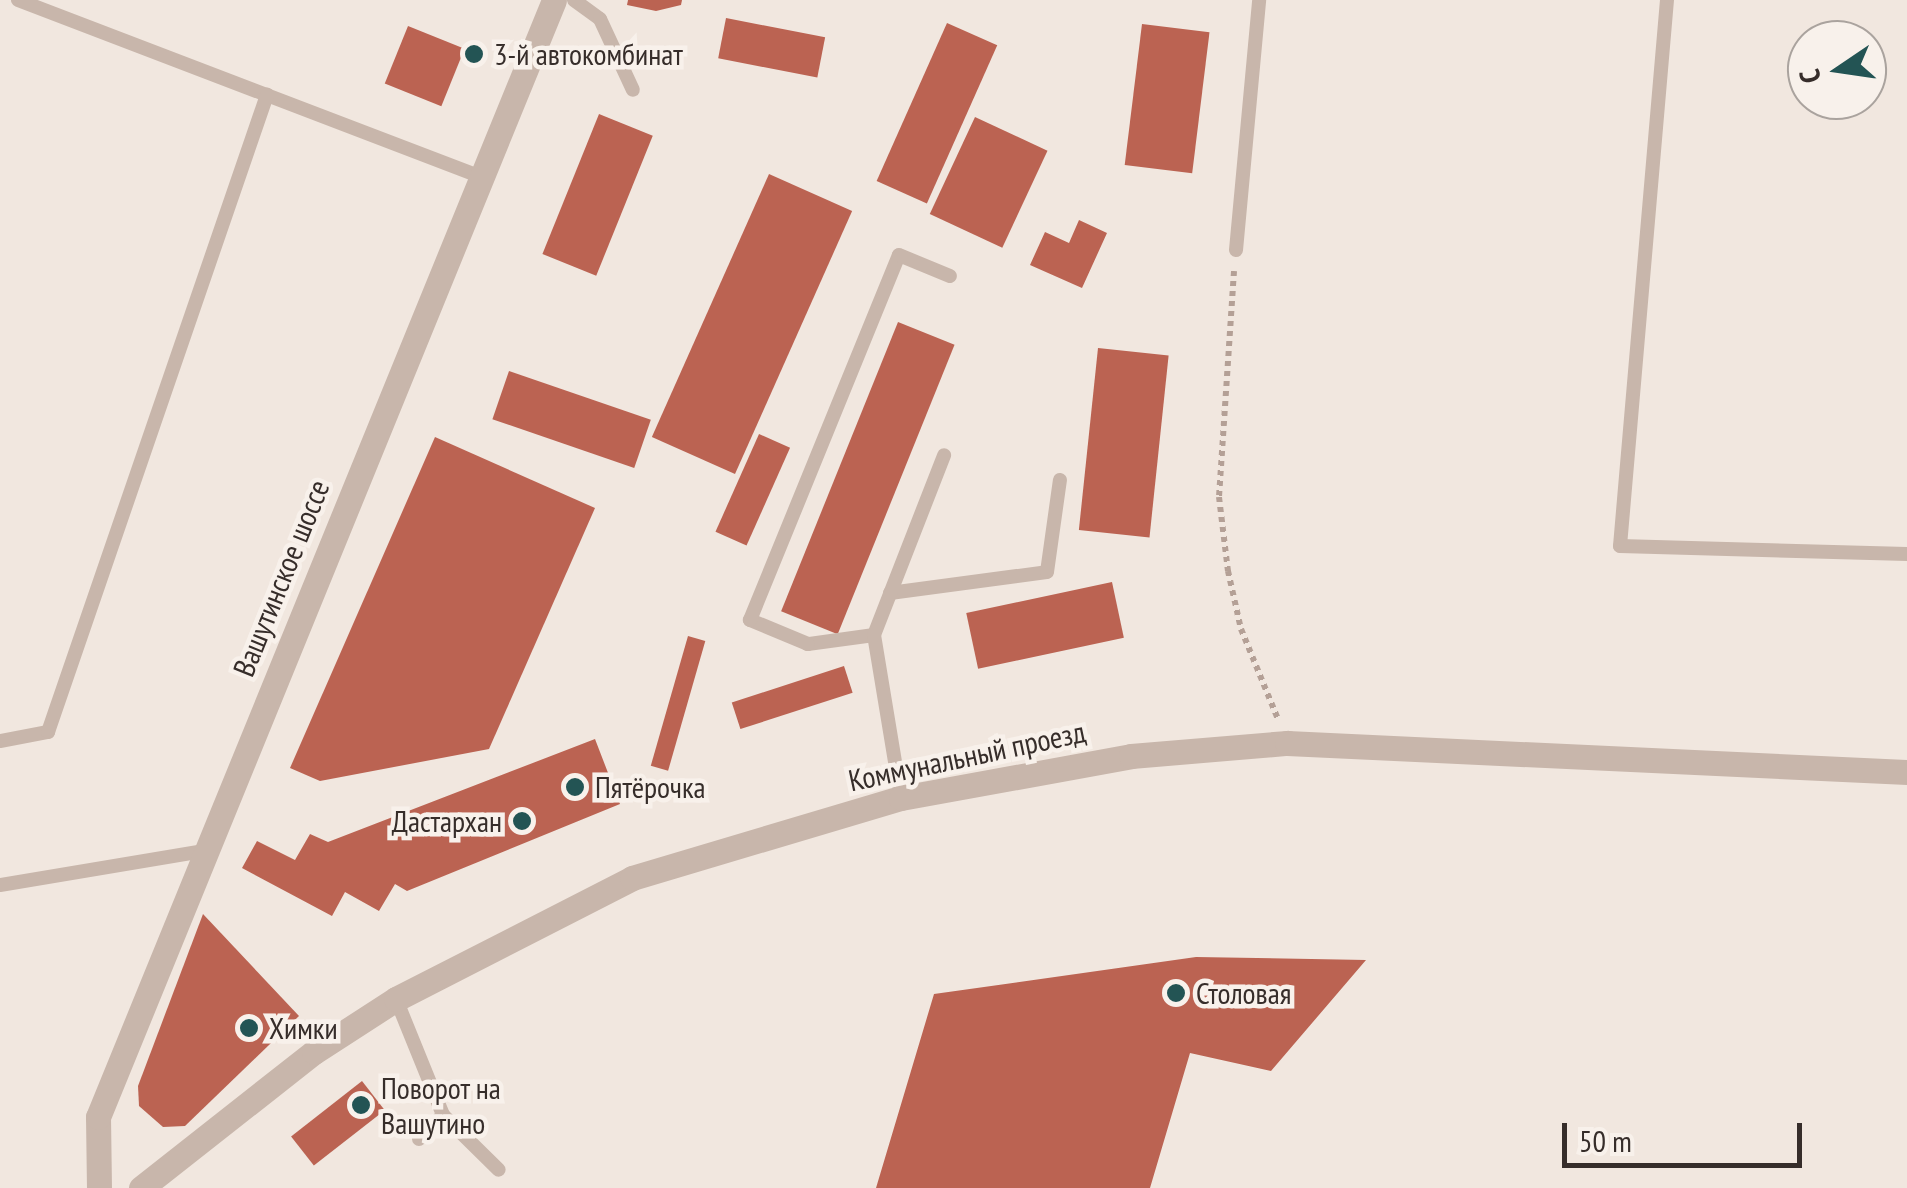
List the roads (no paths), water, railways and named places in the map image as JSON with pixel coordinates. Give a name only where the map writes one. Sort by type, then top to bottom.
[{"type":"street","name":"Вашутинское шоссе","points":[[99,1188],[98,1117],[554,0]]},
{"type":"street","name":"Коммунальный проезд","points":[[141,1188],[314,1052],[396,999],[632,878],[901,798],[1131,756],[1287,743],[1907,772]]},
{"type":"lane","points":[[18,0],[481,177]]},
{"type":"lane","points":[[574,0],[600,19],[633,90]]},
{"type":"lane","points":[[1236,250],[1260,0]]},
{"type":"lane","points":[[1667,0],[1620,546],[1907,554]]},
{"type":"lane","points":[[0,741],[48,732],[267,95]]},
{"type":"lane","points":[[874,635],[808,644],[750,620],[899,254],[950,276]]},
{"type":"lane","points":[[901,798],[874,635],[944,454]]},
{"type":"lane","points":[[890,593],[1048,572],[1060,480]]},
{"type":"lane","points":[[0,885],[204,852]]},
{"type":"lane","points":[[396,999],[443,1115],[500,1170]]},
{"type":"lane","points":[[419,1138],[443,1115]]},
{"type":"place","name":"3-й автокомбинат","points":[[474,54]]},
{"type":"place","name":"Пятёрочка","points":[[575,787]]},
{"type":"place","name":"Дастархан","points":[[522,821]]},
{"type":"place","name":"Столовая","points":[[1176,993]]},
{"type":"place","name":"Химки","points":[[249,1028]]},
{"type":"place","name":"Поворот на Вашутино","points":[[361,1105]]}]
